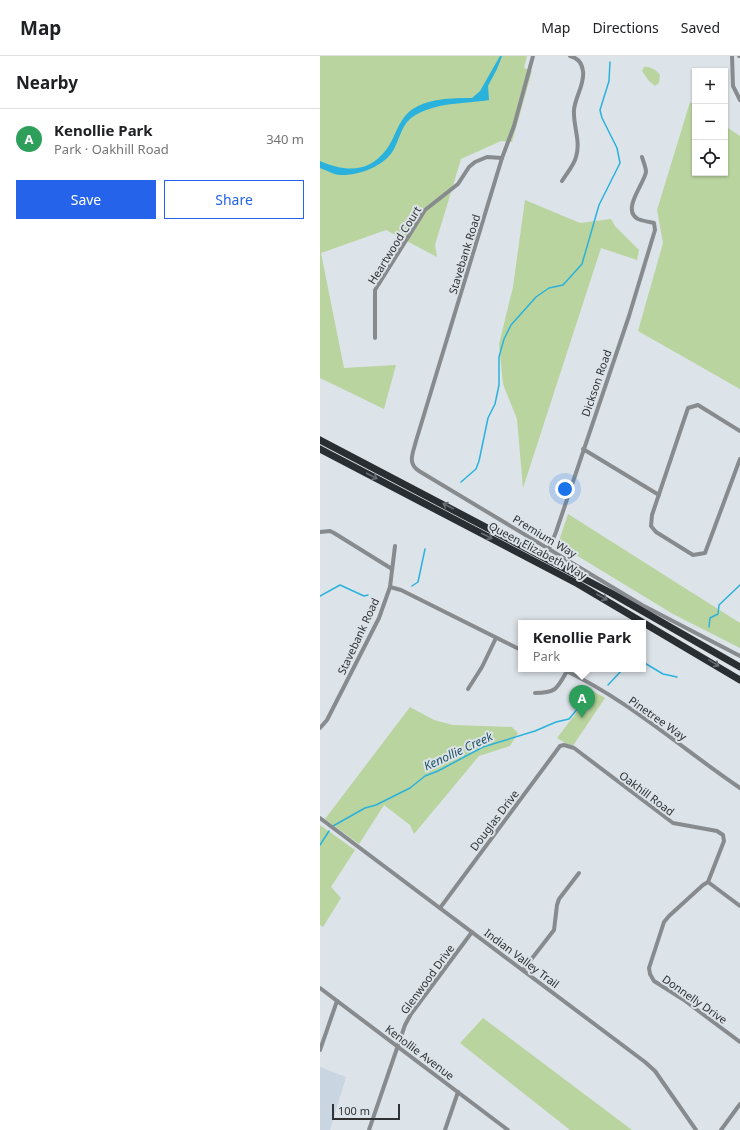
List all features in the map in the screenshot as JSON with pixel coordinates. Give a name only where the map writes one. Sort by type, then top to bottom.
[{"type":"highway","name":"Queen Elizabeth Way","points":[[320,440],[611,593],[740,667]]},
{"type":"highway","name":"Queen Elizabeth Way","points":[[320,449],[578,584],[639,620]]},
{"type":"highway","name":"Queen Elizabeth Way","points":[[646,624],[740,680]]},
{"type":"street","name":"Stavebank Road","points":[[412,458],[502,158],[525,90],[533,56]]},
{"type":"street","points":[[562,181],[574,162],[577,150],[578,140],[574,111],[576,98],[583,79],[581,65],[576,58],[570,56]]},
{"type":"street","points":[[732,56],[733,86],[740,100]]},
{"type":"street","name":"Heartwood Court","points":[[375,338],[375,290],[425,210],[458,184],[469,167],[475,162],[487,157],[502,158]]},
{"type":"street","name":"Dickson Road","points":[[549,548],[646,264],[655,230],[654,223],[638,219],[633,213],[632,208],[636,194],[646,172],[642,157]]},
{"type":"street","points":[[740,431],[698,405],[688,408],[652,515],[651,526],[656,532],[693,555],[702,555],[706,551],[740,459]]},
{"type":"street","points":[[584,449],[659,495]]},
{"type":"street","name":"Premium Way","points":[[412,458],[413,466],[419,471],[659,614],[740,656]]},
{"type":"street","points":[[320,532],[330,531],[334,533],[392,570]]},
{"type":"street","name":"Stavebank Road","points":[[320,728],[327,720],[373,630],[390,587],[395,546]]},
{"type":"street","points":[[390,587],[402,590],[518,649]]},
{"type":"street","points":[[468,689],[482,667],[496,638]]},
{"type":"street","points":[[535,693],[547,693],[556,689],[566,672]]},
{"type":"street","name":"Pinetree Way","points":[[569,672],[631,708],[740,788]]},
{"type":"street","name":"Oakhill Road","points":[[564,744],[574,748],[673,823],[718,831],[723,835],[724,841],[708,882]]},
{"type":"street","name":"Douglas Drive","points":[[440,908],[560,746],[564,744]]},
{"type":"street","name":"Indian Valley Trail","points":[[320,818],[655,1071],[696,1130]]},
{"type":"street","points":[[523,970],[554,930],[556,905],[579,872]]},
{"type":"street","points":[[708,882],[740,906]]},
{"type":"street","name":"Donnelly Drive","points":[[708,882],[674,910],[664,922],[649,968],[650,974],[654,981],[684,1000],[740,1042]]},
{"type":"street","name":"Glenwood Drive","points":[[369,1130],[411,1014],[472,932]]},
{"type":"street","name":"Kenollie Avenue","points":[[320,988],[508,1130]]},
{"type":"street","points":[[320,1050],[337,1001]]},
{"type":"street","points":[[445,1130],[458,1092]]},
{"type":"street","points":[[721,1130],[740,1104]]},
{"type":"shaded area","points":[[320,1067],[346,1077],[330,1130],[320,1130]]},
{"type":"green space","points":[[320,56],[527,56],[524,68],[532,71],[512,142],[501,141],[461,159],[435,245],[437,257],[386,230],[321,253],[344,368],[396,365],[384,409],[320,378]]},
{"type":"green space","points":[[644,67],[653,69],[660,75],[659,83],[655,86],[649,81],[642,71]]},
{"type":"green space","points":[[690,102],[692,104],[692,176],[728,176],[728,128],[740,136],[740,389],[638,331],[663,243],[657,210]]},
{"type":"green space","points":[[525,200],[580,223],[611,219],[615,226],[639,250],[637,260],[601,248],[523,488],[517,419],[503,384],[499,344],[513,287]]},
{"type":"green space","points":[[568,514],[740,623],[740,648],[673,614],[558,544]]},
{"type":"green space","points":[[593,691],[605,698],[572,747],[557,738]]},
{"type":"green space","points":[[410,707],[434,720],[453,725],[512,727],[518,733],[510,746],[479,756],[414,834],[410,825],[384,805],[359,844],[325,819]]},
{"type":"green space","points":[[320,825],[355,850],[331,887],[341,898],[323,927],[320,925]]},
{"type":"green space","points":[[483,1018],[632,1130],[570,1130],[460,1043]]},
{"type":"water","points":[[500,56],[502,56],[497,69],[488,86],[489,100],[450,104],[431,108],[414,116],[404,126],[391,153],[386,159],[372,168],[356,174],[338,175],[320,168],[320,161],[330,165],[348,168],[356,168],[372,163],[386,150],[402,120],[410,111],[424,103],[432,101],[472,98],[480,91]]},
{"type":"waterway","points":[[461,482],[476,469],[479,461],[488,418],[495,404],[499,385],[499,357],[504,339],[511,325],[536,297],[549,288],[563,285],[582,264],[599,205],[620,163],[617,148],[602,118],[600,110],[609,81],[610,62]]},
{"type":"waterway","points":[[412,586],[418,582],[425,549]]},
{"type":"waterway","points":[[320,596],[340,585],[364,596],[368,595]]},
{"type":"waterway","name":"Kenollie Creek","points":[[709,627],[710,618],[718,614],[719,605],[740,585]]},
{"type":"waterway","name":"Kenollie Creek","points":[[646,664],[663,674],[677,677]]},
{"type":"waterway","name":"Kenollie Creek","points":[[608,685],[620,672]]},
{"type":"waterway","name":"Kenollie Creek","points":[[333,826],[365,808],[376,805],[410,788],[425,776],[438,771],[483,747],[569,719],[580,706],[587,692]]},
{"type":"waterway","name":"Kenollie Creek","points":[[320,845],[329,831]]},
{"type":"place","name":"Kenollie Park","points":[[582,718]]}]
